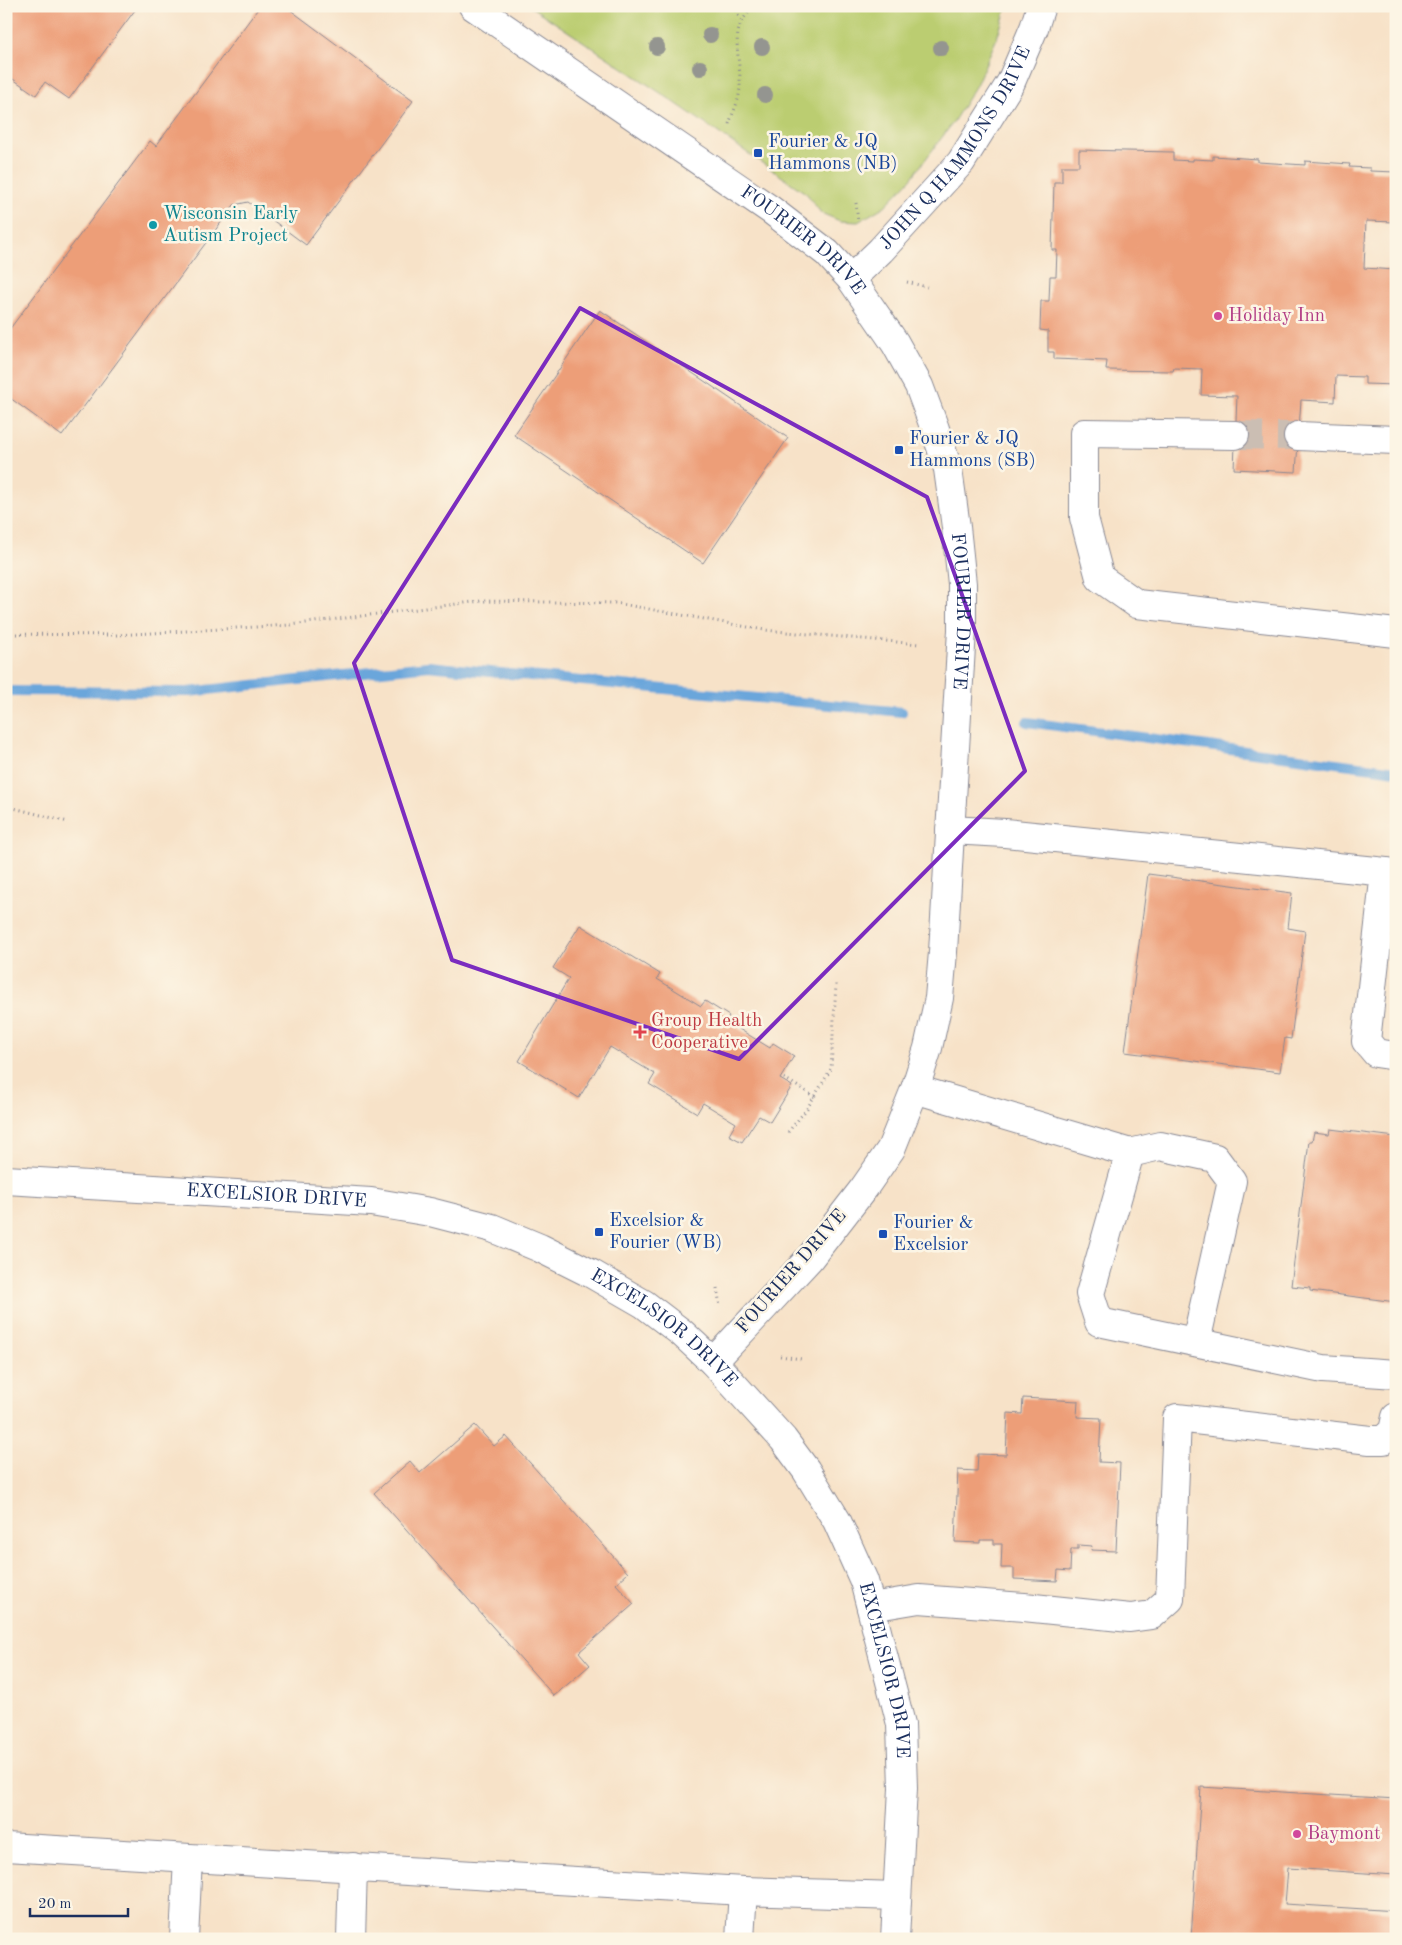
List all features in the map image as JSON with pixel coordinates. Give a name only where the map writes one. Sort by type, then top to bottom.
[{"type":"street","name":"FOURIER DRIVE","points":[[474,6],[771,210],[827,253],[852,279],[895,343],[919,386],[948,469],[962,584],[962,630],[939,998],[928,1048],[915,1089],[891,1149],[864,1188],[809,1259],[713,1362]]},
{"type":"street","name":"JOHN Q HAMMONS DRIVE","points":[[852,279],[961,162],[1011,82],[1034,28],[1041,6]]},
{"type":"street","points":[[1235,435],[1084,433],[1084,518],[1100,578],[1137,604],[1396,633]]},
{"type":"street","points":[[1298,436],[1396,440]]},
{"type":"street","points":[[950,830],[1005,833],[1391,873],[1366,1041],[1376,1053],[1396,1056]]},
{"type":"street","points":[[915,1089],[1130,1153],[1160,1146],[1215,1158],[1232,1181],[1196,1342]]},
{"type":"street","points":[[1130,1153],[1090,1294],[1100,1322],[1323,1370],[1396,1374]]},
{"type":"street","name":"EXCELSIOR DRIVE","points":[[6,1180],[371,1202],[430,1212],[492,1228],[549,1252],[644,1304],[682,1333],[713,1362],[783,1439],[806,1470],[837,1521],[864,1580],[901,1724],[903,1788],[895,1939]]},
{"type":"street","points":[[871,1607],[919,1600],[1024,1607],[1130,1618],[1152,1615],[1170,1600],[1178,1418],[1383,1440],[1393,1431],[1396,1417]]},
{"type":"street","points":[[6,1847],[743,1890],[897,1896]]},
{"type":"street","points":[[184,1939],[188,1858]]},
{"type":"street","points":[[351,1939],[353,1867]]},
{"type":"street","points":[[740,1939],[743,1890]]},
{"type":"path","points":[[734,6],[741,22]]},
{"type":"path","points":[[729,124],[739,95],[741,68],[736,40],[741,22],[751,10],[758,6]]},
{"type":"path","points":[[856,203],[858,222]]},
{"type":"path","points":[[907,282],[927,287]]},
{"type":"path","points":[[6,634],[116,634],[290,624],[481,601],[616,603],[764,630],[919,644]]},
{"type":"path","points":[[6,806],[68,822]]},
{"type":"path","points":[[788,1132],[815,1097],[831,1070],[836,984]]},
{"type":"path","points":[[784,1078],[815,1097]]},
{"type":"path","points":[[717,1288],[720,1306]]},
{"type":"path","points":[[780,1356],[802,1359]]},
{"type":"highlighted area","points":[[580,308],[927,497],[1025,771],[739,1059],[452,960],[354,663]]},
{"type":"green space","points":[[530,6],[672,6],[679,11],[682,6],[1007,6],[997,38],[976,85],[952,124],[910,180],[885,206],[858,222],[840,221],[821,213],[807,194]]},
{"type":"building","points":[[6,6],[138,6],[69,99],[45,82],[36,95],[10,77],[6,82]]},
{"type":"building","name":"Wisconsin Early Autism Project","points":[[260,6],[285,6],[413,101],[306,245],[248,202],[234,205],[62,436],[6,395],[6,334],[150,141],[156,146]]},
{"type":"building","name":"Holiday Inn","points":[[1079,150],[1173,152],[1173,160],[1213,160],[1213,156],[1258,159],[1258,162],[1305,165],[1305,161],[1350,164],[1349,167],[1370,168],[1370,171],[1396,172],[1396,222],[1366,221],[1364,268],[1396,270],[1396,385],[1365,384],[1365,377],[1336,376],[1335,402],[1301,400],[1296,472],[1234,469],[1237,396],[1201,395],[1202,369],[1174,368],[1173,371],[1106,370],[1107,361],[1054,359],[1054,352],[1048,352],[1048,331],[1040,330],[1041,301],[1049,301],[1050,276],[1056,276],[1057,250],[1052,250],[1054,182],[1062,182],[1062,166],[1079,166]]},
{"type":"building","points":[[600,310],[788,438],[703,563],[514,435]]},
{"type":"building","points":[[1148,874],[1292,893],[1288,928],[1305,931],[1291,1039],[1285,1038],[1280,1072],[1125,1052]]},
{"type":"building","name":"Group Health Cooperative","points":[[580,925],[660,974],[657,979],[701,1006],[705,1001],[729,1016],[726,1021],[770,1048],[773,1043],[794,1056],[780,1079],[792,1086],[770,1122],[759,1116],[742,1142],[729,1135],[736,1123],[703,1103],[697,1113],[649,1084],[655,1074],[610,1047],[579,1098],[519,1061],[569,978],[553,968]]},
{"type":"building","points":[[1330,1129],[1396,1137],[1396,1302],[1310,1291],[1310,1288],[1291,1286],[1309,1141],[1312,1141],[1314,1132],[1329,1134]]},
{"type":"building","points":[[1023,1398],[1078,1401],[1077,1417],[1101,1418],[1099,1462],[1120,1463],[1116,1551],[1091,1550],[1092,1546],[1078,1545],[1078,1549],[1071,1549],[1070,1571],[1058,1570],[1057,1581],[1014,1579],[1014,1568],[1001,1568],[1002,1544],[994,1544],[994,1540],[980,1540],[980,1543],[955,1542],[958,1470],[977,1471],[978,1454],[1006,1455],[1008,1413],[1022,1414]]},
{"type":"building","points":[[475,1425],[494,1446],[506,1436],[628,1573],[616,1584],[634,1604],[579,1652],[590,1665],[554,1696],[374,1493],[410,1461],[420,1473]]},
{"type":"building","name":"Baymont","points":[[1201,1787],[1396,1799],[1396,1875],[1288,1868],[1285,1904],[1396,1911],[1396,1939],[1191,1939]]},
{"type":"waterway","points":[[6,691],[188,692],[428,666],[902,712]]},
{"type":"waterway","points":[[1027,722],[1396,771]]},
{"type":"tunnel","points":[[1235,435],[1298,436]]},
{"type":"place","name":"Fourier & JQ Hammons (NB)","points":[[758,153]]},
{"type":"place","name":"Wisconsin Early Autism Project","points":[[153,225]]},
{"type":"place","name":"Holiday Inn","points":[[1218,316]]},
{"type":"place","name":"Fourier & JQ Hammons (SB)","points":[[899,450]]},
{"type":"place","name":"Group Health Cooperative","points":[[640,1032]]},
{"type":"place","name":"Excelsior & Fourier (WB)","points":[[599,1232]]},
{"type":"place","name":"Fourier & Excelsior","points":[[883,1234]]},
{"type":"place","name":"Baymont","points":[[1297,1834]]}]
